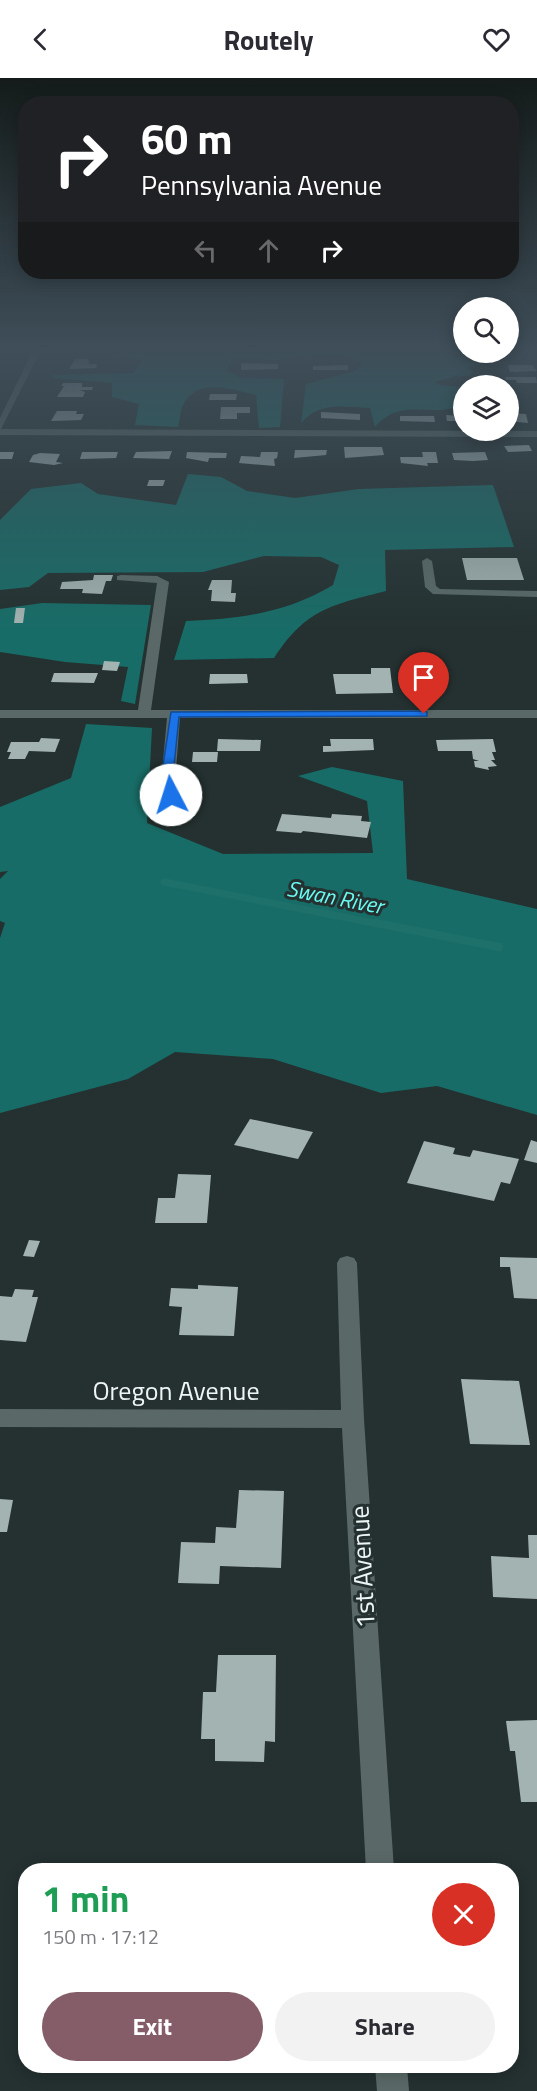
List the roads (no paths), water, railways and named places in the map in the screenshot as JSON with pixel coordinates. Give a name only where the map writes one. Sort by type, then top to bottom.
[{"type":"street","points":[[427,561],[431,587],[437,592],[537,594]]},
{"type":"street","points":[[121,578],[157,579],[163,582],[144,714]]},
{"type":"street","points":[[0,714],[537,714]]},
{"type":"street","points":[[174,714],[168,783],[176,802],[184,804]]},
{"type":"street","name":"1st Avenue","points":[[347,1263],[353,1419],[380,1863]]},
{"type":"street","name":"Oregon Avenue","points":[[0,1418],[353,1419]]},
{"type":"street","points":[[392,2073],[393,2091]]},
{"type":"waterway","name":"Swan River","points":[[164,882],[384,925]]},
{"type":"waterway","name":"Swan River","points":[[376,923],[499,947]]}]
